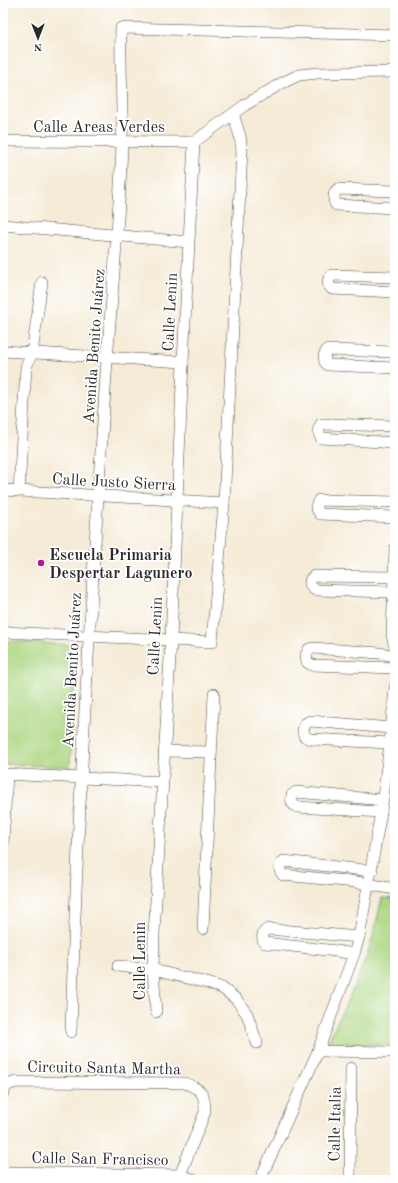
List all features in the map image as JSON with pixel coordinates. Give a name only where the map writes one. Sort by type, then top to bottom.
[{"type":"street","name":"Avenida Benito Juárez","points":[[70,1032],[89,636],[107,357],[118,235],[122,142],[121,28],[395,35]]},
{"type":"street","points":[[194,142],[233,114],[282,83],[299,75],[318,73],[395,72]]},
{"type":"street","points":[[3,632],[212,642],[224,503],[242,150],[240,136],[233,114]]},
{"type":"street","name":"Calle Areas Verdes","points":[[3,141],[194,142]]},
{"type":"street","name":"Calle Lenin","points":[[156,1012],[153,970],[154,934],[171,640],[176,500],[194,142]]},
{"type":"street","points":[[395,191],[338,189],[335,191],[334,196],[336,205],[395,208]]},
{"type":"street","points":[[3,225],[188,242]]},
{"type":"street","points":[[395,277],[332,275],[328,281],[332,289],[395,292]]},
{"type":"street","points":[[19,491],[26,367],[32,353],[42,282]]},
{"type":"street","points":[[395,352],[328,350],[324,356],[325,362],[328,365],[395,368]]},
{"type":"street","points":[[3,351],[183,362]]},
{"type":"street","points":[[393,443],[321,438],[318,431],[321,424],[394,426]]},
{"type":"street","name":"Calle Justo Sierra","points":[[3,490],[224,503]]},
{"type":"street","points":[[395,502],[319,500],[316,507],[320,514],[395,517]]},
{"type":"street","points":[[395,548],[392,635],[395,648]]},
{"type":"street","points":[[393,592],[315,590],[311,586],[310,580],[314,576],[394,577]]},
{"type":"street","points":[[395,656],[379,653],[313,648],[309,649],[306,655],[307,662],[312,665],[395,668]]},
{"type":"street","points":[[260,1180],[318,1051],[359,937],[372,871],[383,800],[395,687]]},
{"type":"street","points":[[203,929],[214,694]]},
{"type":"street","points":[[390,743],[310,739],[304,736],[303,730],[305,724],[310,721],[391,728]]},
{"type":"street","points":[[164,751],[211,752]]},
{"type":"street","points":[[3,844],[5,774],[163,782]]},
{"type":"street","points":[[381,812],[297,807],[291,801],[292,795],[296,792],[383,800]]},
{"type":"street","points":[[372,871],[284,861],[281,863],[279,868],[283,875],[356,882],[395,889]]},
{"type":"street","points":[[354,954],[265,943],[262,935],[268,929],[359,937]]},
{"type":"street","points":[[118,966],[153,970],[222,988],[236,999],[247,1014],[257,1043]]},
{"type":"street","points":[[318,1051],[395,1052]]},
{"type":"street","name":"Calle Italia","points":[[350,1180],[351,1068]]},
{"type":"street","name":"Circuito Santa Martha","points":[[4,1086],[16,1082],[185,1083],[198,1088],[205,1100],[205,1112],[179,1177]]},
{"type":"street","name":"Calle San Francisco","points":[[3,1172],[179,1177],[195,1180]]},
{"type":"green space","points":[[3,641],[77,645],[70,767],[3,764]]},
{"type":"green space","points":[[382,898],[395,899],[395,1045],[327,1044],[358,978],[372,940]]},
{"type":"place","name":"Escuela Primaria Despertar Lagunero","points":[[41,563]]}]
